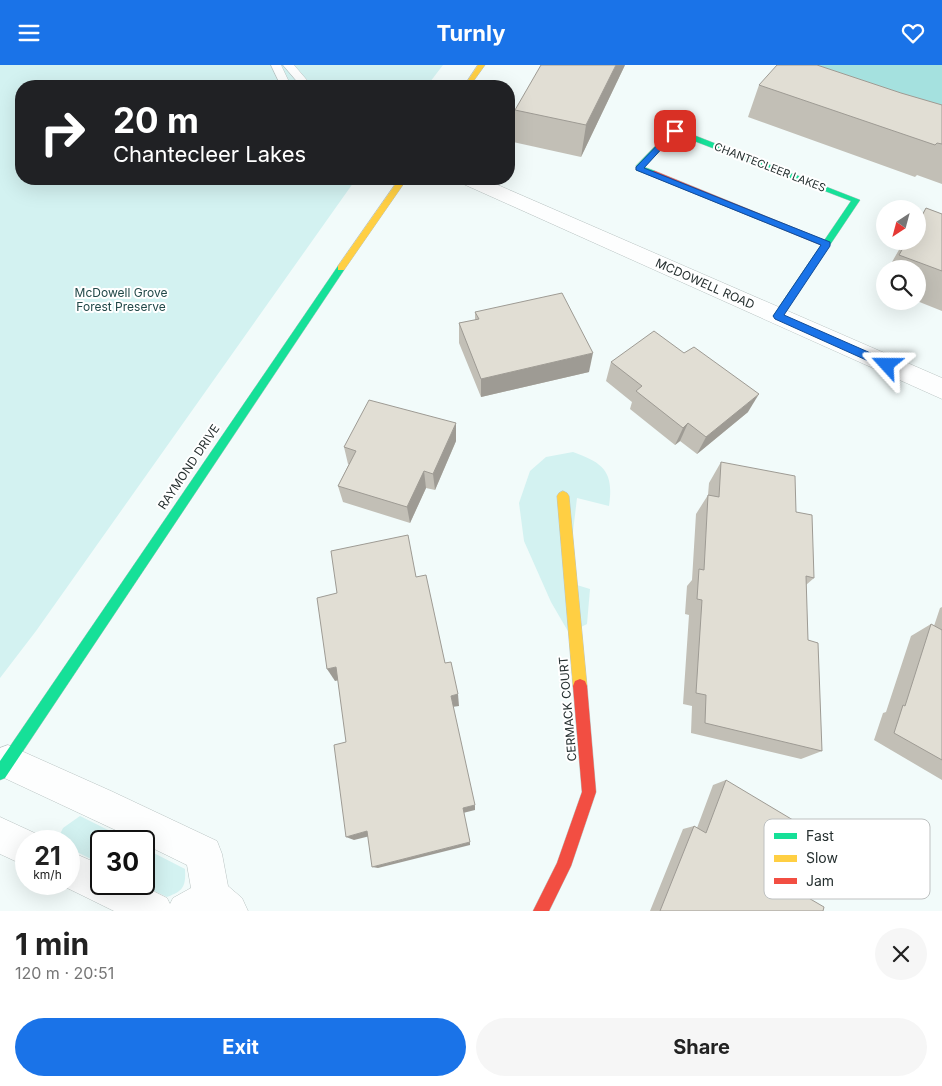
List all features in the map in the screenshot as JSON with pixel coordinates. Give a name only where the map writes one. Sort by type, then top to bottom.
[{"type":"street","points":[[472,80],[482,65]]},
{"type":"street","name":"CHANTECLEER LAKES","points":[[778,316],[856,200],[675,131],[639,168],[826,244]]},
{"type":"street","name":"RAYMOND DRIVE","points":[[4,767],[272,369],[399,185]]},
{"type":"street","name":"MCDOWELL ROAD","points":[[482,185],[942,389]]},
{"type":"street","name":"CERMACK COURT","points":[[541,911],[563,866],[589,793],[563,496]]},
{"type":"street","points":[[4,767],[99,803],[204,854],[208,906]]},
{"type":"street","points":[[0,835],[15,843]]},
{"type":"street","points":[[80,874],[154,911]]},
{"type":"lane","points":[[276,65],[283,80]]},
{"type":"lane","points":[[288,65],[302,80]]},
{"type":"green space","name":"McDowell Grove Forest Preserve","points":[[0,65],[443,65],[432,80],[15,80],[15,185],[352,185],[36,631],[0,678]]},
{"type":"green space","points":[[573,452],[592,460],[604,470],[610,485],[610,494],[609,506],[577,498],[567,582],[590,589],[587,624],[569,633],[551,602],[524,541],[519,503],[530,471],[546,457]]},
{"type":"green space","points":[[80,816],[108,830],[90,830],[90,858],[80,854],[80,830],[62,830]]},
{"type":"green space","points":[[155,854],[185,869],[184,884],[177,893],[167,897],[155,891]]},
{"type":"water","points":[[788,65],[942,65],[942,120]]},
{"type":"building","points":[[541,65],[616,65],[586,125],[515,110]]},
{"type":"building","points":[[777,65],[817,65],[942,105],[942,144],[937,143],[935,145],[759,85]]},
{"type":"building","points":[[926,208],[942,214],[942,271],[926,265],[926,260],[912,260],[899,255],[902,250],[926,250]]},
{"type":"building","points":[[562,293],[593,353],[481,379],[459,323],[479,319],[475,312]]},
{"type":"building","points":[[654,331],[684,353],[694,347],[759,394],[706,437],[688,423],[683,428],[636,391],[642,386],[611,362]]},
{"type":"building","points":[[369,400],[456,423],[433,474],[424,471],[407,507],[338,486],[356,451],[344,447]]},
{"type":"building","points":[[721,462],[795,476],[796,512],[812,515],[814,578],[806,576],[808,640],[818,643],[822,751],[705,723],[706,695],[696,693],[702,600],[697,599],[699,569],[704,570],[708,495],[719,497]]},
{"type":"building","points":[[408,535],[416,577],[426,575],[445,663],[451,662],[458,694],[451,696],[475,805],[463,808],[470,842],[372,867],[367,831],[346,837],[334,745],[346,742],[336,667],[327,669],[317,598],[337,593],[331,551]]},
{"type":"building","points":[[931,624],[942,630],[942,760],[894,733],[903,705],[905,706]]},
{"type":"building","points":[[726,780],[791,819],[764,819],[764,899],[810,899],[824,907],[823,911],[660,911],[694,826],[706,833]]},
{"type":"traffic: fast","points":[[652,173],[639,168],[675,131],[856,200],[778,316]]},
{"type":"traffic: fast","points":[[0,773],[341,268]]},
{"type":"traffic: slow","points":[[471,80],[482,65]]},
{"type":"traffic: slow","points":[[341,268],[399,185]]},
{"type":"traffic: slow","points":[[563,496],[580,686]]},
{"type":"traffic: jam","points":[[652,173],[826,244]]},
{"type":"traffic: jam","points":[[541,911],[563,866],[589,792],[580,686]]},
{"type":"route","points":[[675,131],[639,168],[826,244],[778,316],[887,365]]}]
